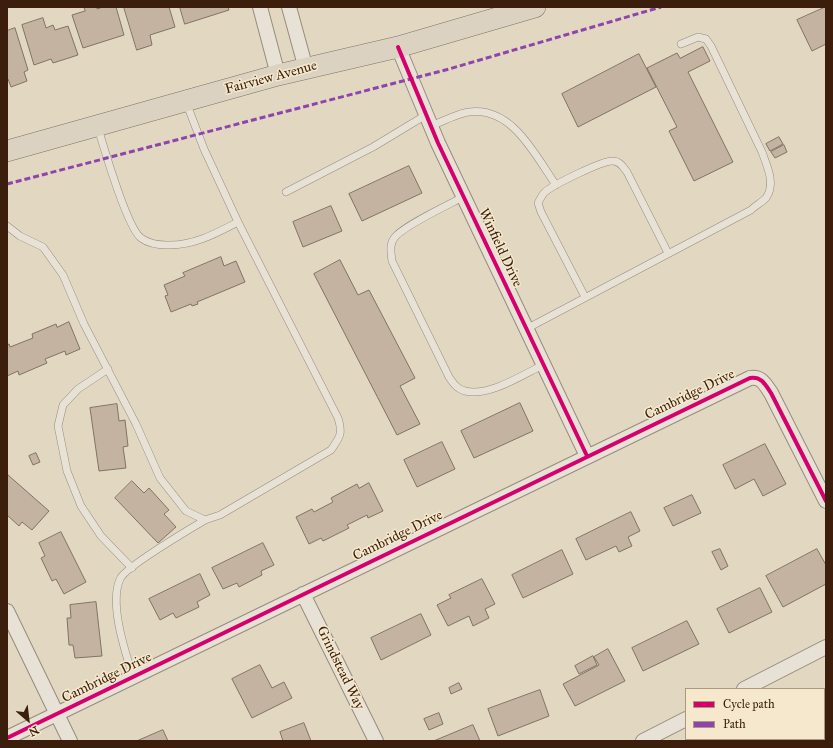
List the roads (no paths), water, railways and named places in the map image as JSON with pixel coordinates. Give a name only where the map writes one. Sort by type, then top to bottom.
[{"type":"main road","name":"Fairview Avenue","points":[[7,152],[278,75],[398,47],[535,7]]},
{"type":"street","points":[[260,7],[278,75]]},
{"type":"street","points":[[289,7],[306,69]]},
{"type":"street","name":"Winfield Drive","points":[[398,47],[463,196],[587,456]]},
{"type":"street","name":"Cambridge Drive","points":[[7,738],[750,378],[757,378],[761,380],[771,393],[826,501]]},
{"type":"street","name":"Grindstead Way","points":[[303,594],[376,741]]},
{"type":"street","points":[[7,611],[70,741]]},
{"type":"street","points":[[746,688],[826,647]]},
{"type":"street","points":[[643,741],[685,720]]},
{"type":"lane","points":[[526,328],[751,210],[766,197],[771,184],[769,170],[762,152],[711,46],[706,39],[698,37],[681,44]]},
{"type":"lane","points":[[133,677],[119,628],[116,590],[121,577],[140,562],[205,520],[220,515],[331,450],[341,429],[338,418],[238,222],[204,149],[186,101]]},
{"type":"lane","points":[[286,192],[373,146],[429,120],[468,112],[486,112],[500,117],[516,128],[556,185]]},
{"type":"lane","points":[[97,126],[132,226],[140,237],[155,245],[183,245],[196,243],[238,222]]},
{"type":"lane","points":[[585,297],[540,212],[538,203],[544,193],[556,185],[603,162],[613,161],[621,164],[627,172],[668,253]]},
{"type":"lane","points":[[463,196],[407,227],[395,237],[390,248],[392,261],[449,378],[455,386],[464,391],[475,392],[485,390],[500,385],[543,365]]},
{"type":"lane","points":[[7,226],[20,236],[43,247],[63,275],[84,324],[136,424],[160,478],[186,511],[205,520]]},
{"type":"lane","points":[[108,369],[78,389],[63,405],[58,426],[67,471],[81,506],[101,536],[132,568]]}]
